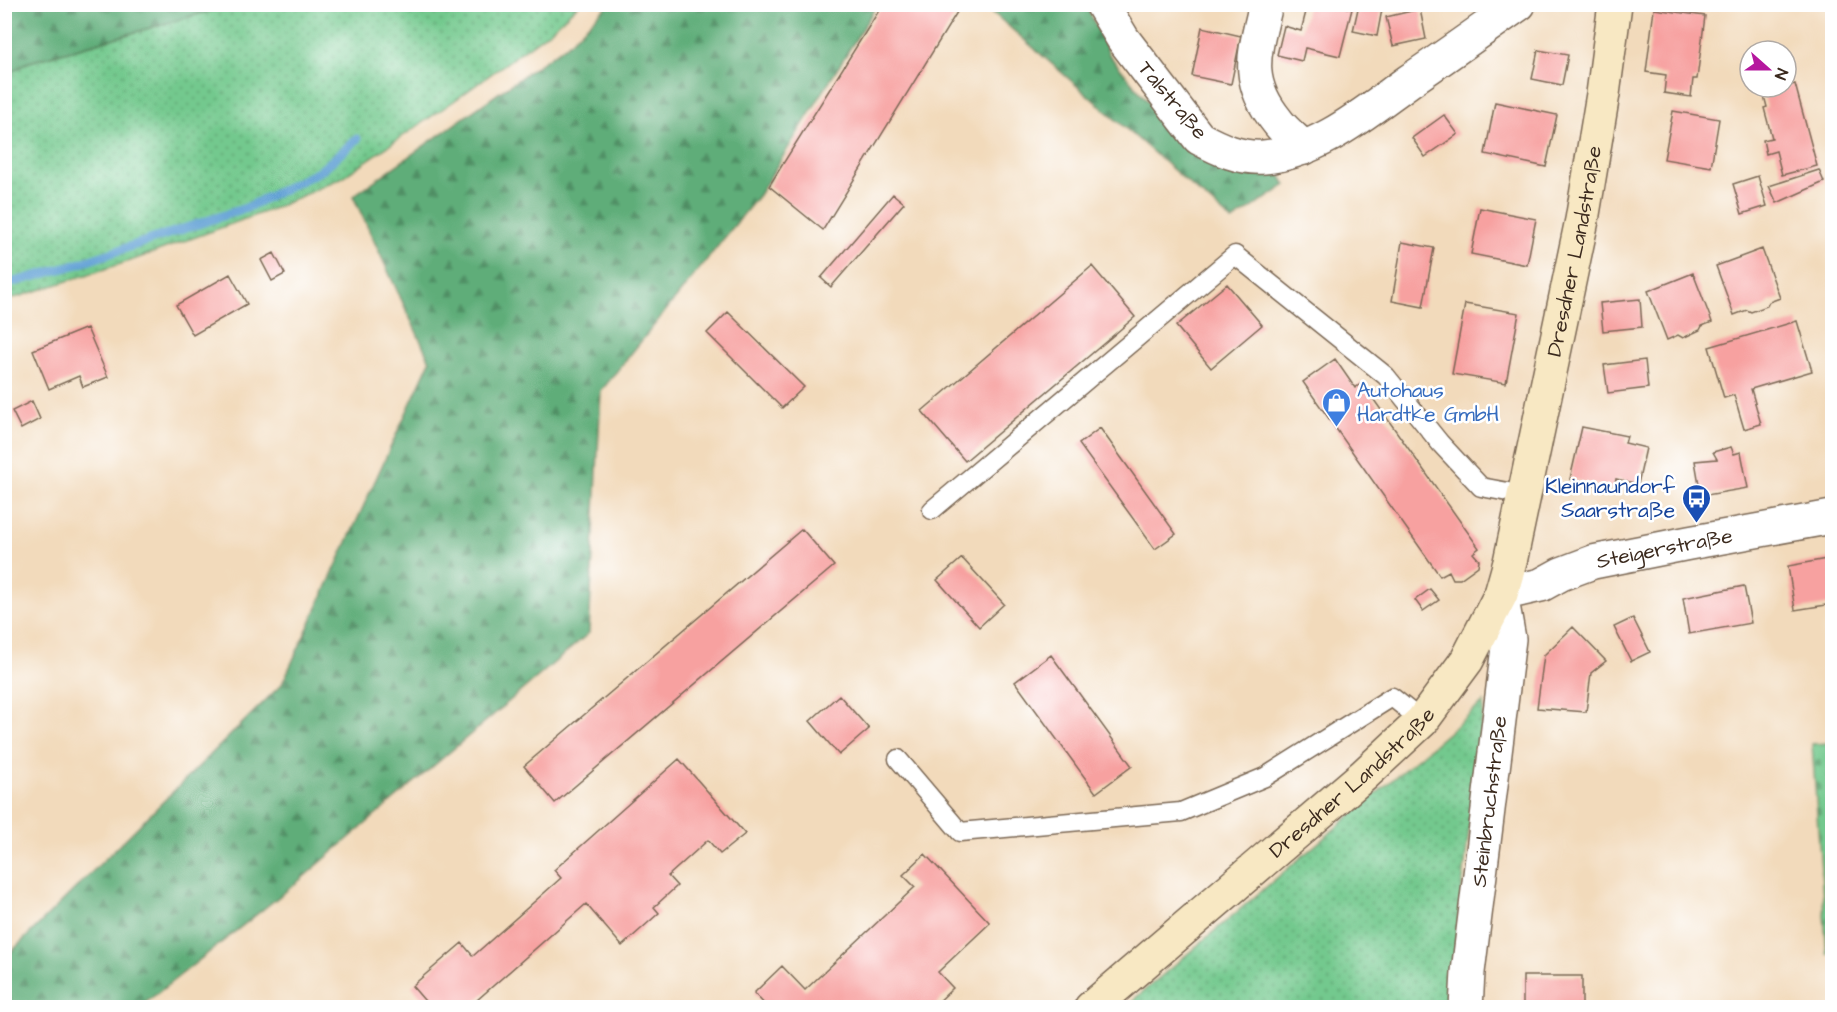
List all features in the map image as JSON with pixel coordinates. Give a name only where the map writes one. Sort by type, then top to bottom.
[{"type":"street","name":"Talstraße","points":[[1102,4],[1123,39],[1199,138],[1215,147],[1249,157],[1265,157],[1304,148],[1344,128],[1519,4]]},
{"type":"street","points":[[1266,4],[1254,73],[1260,97],[1278,123],[1304,148]]},
{"type":"street","name":"Dresdner Landstraße","points":[[1091,1008],[1364,776],[1422,721],[1467,660],[1501,594],[1510,562],[1582,220],[1615,4]]},
{"type":"street","name":"Steigerstraße","points":[[1501,594],[1541,585],[1561,573],[1593,562],[1833,517]]},
{"type":"street","name":"Steinbruchstraße","points":[[1466,1008],[1509,639],[1501,594]]},
{"type":"lane","points":[[932,510],[1235,255],[1386,376],[1440,443],[1481,487],[1524,495]]},
{"type":"lane","points":[[898,759],[960,832],[1181,812],[1265,777],[1392,697],[1422,721]]},
{"type":"green space","points":[[5,4],[231,5],[26,63],[5,76]]},
{"type":"green space","points":[[231,5],[578,5],[550,31],[454,101],[343,177],[275,208],[133,260],[5,301],[5,76],[26,63]]},
{"type":"green space","points":[[608,5],[877,5],[759,195],[601,391],[589,633],[300,880],[140,1007],[5,1007],[5,958],[282,684],[430,361],[353,196],[568,44]]},
{"type":"green space","points":[[988,5],[1086,5],[1110,56],[1188,150],[1233,174],[1279,173],[1286,185],[1232,221],[990,10]]},
{"type":"green space","points":[[1484,702],[1448,1007],[1125,1007]]},
{"type":"green space","points":[[1832,743],[1832,955],[1827,954],[1812,744]]},
{"type":"building","points":[[883,4],[962,4],[823,230],[769,186]]},
{"type":"building","points":[[1308,4],[1333,4],[1352,9],[1340,56],[1305,48],[1302,61],[1277,55],[1284,26],[1301,31]]},
{"type":"building","points":[[1359,4],[1383,4],[1377,36],[1353,31]]},
{"type":"building","points":[[1420,9],[1426,39],[1393,46],[1386,17]]},
{"type":"building","points":[[1654,9],[1705,16],[1697,79],[1693,79],[1691,97],[1664,93],[1666,75],[1646,72]]},
{"type":"building","points":[[1202,27],[1241,36],[1231,84],[1192,76]]},
{"type":"building","points":[[1538,50],[1568,55],[1562,85],[1532,79]]},
{"type":"building","points":[[1798,95],[1817,166],[1782,175],[1776,151],[1766,154],[1763,140],[1772,138],[1764,108],[1767,107],[1765,99],[1798,99]]},
{"type":"building","points":[[1495,102],[1557,115],[1546,167],[1485,154]]},
{"type":"building","points":[[1673,111],[1719,119],[1711,167],[1664,159]]},
{"type":"building","points":[[1444,115],[1458,134],[1425,157],[1412,138]]},
{"type":"building","points":[[1819,170],[1824,182],[1777,203],[1769,186]]},
{"type":"building","points":[[1758,176],[1767,206],[1742,214],[1733,184]]},
{"type":"building","points":[[893,194],[904,203],[831,287],[821,278]]},
{"type":"building","points":[[1480,208],[1536,219],[1527,265],[1471,254]]},
{"type":"building","points":[[1402,242],[1434,248],[1423,307],[1392,301]]},
{"type":"building","points":[[1762,249],[1780,298],[1751,312],[1747,310],[1734,315],[1716,266]]},
{"type":"building","points":[[274,253],[285,274],[272,281],[261,260]]},
{"type":"building","points":[[1092,266],[1135,317],[965,461],[922,411]]},
{"type":"building","points":[[1693,273],[1712,322],[1683,338],[1678,335],[1667,340],[1648,291]]},
{"type":"building","points":[[230,274],[247,304],[193,335],[176,305]]},
{"type":"building","points":[[1227,284],[1262,325],[1211,368],[1176,326]]},
{"type":"building","points":[[1640,299],[1642,327],[1603,331],[1600,303]]},
{"type":"building","points":[[1465,304],[1519,313],[1506,383],[1452,374]]},
{"type":"building","points":[[728,312],[804,387],[782,408],[707,333]]},
{"type":"building","points":[[1797,321],[1812,371],[1751,389],[1761,424],[1744,429],[1734,395],[1724,398],[1709,347]]},
{"type":"building","points":[[87,328],[108,377],[83,387],[79,376],[49,389],[33,350]]},
{"type":"building","points":[[1335,359],[1355,388],[1362,383],[1479,548],[1473,553],[1479,560],[1478,566],[1460,579],[1453,579],[1449,571],[1440,576],[1303,382]]},
{"type":"building","points":[[1645,360],[1648,388],[1608,393],[1604,365]]},
{"type":"building","points":[[32,401],[40,419],[21,429],[12,411]]},
{"type":"building","points":[[1582,427],[1627,436],[1625,443],[1646,448],[1638,484],[1616,479],[1614,489],[1570,479]]},
{"type":"building","points":[[1100,428],[1176,534],[1155,549],[1079,444]]},
{"type":"building","points":[[1731,447],[1734,454],[1741,452],[1748,488],[1701,496],[1695,461],[1717,459],[1713,452]]},
{"type":"building","points":[[802,529],[834,566],[555,803],[524,766]]},
{"type":"building","points":[[962,558],[1004,604],[979,627],[937,580]]},
{"type":"building","points":[[1832,558],[1832,604],[1795,610],[1788,566]]},
{"type":"building","points":[[1744,586],[1751,623],[1689,634],[1683,598]]},
{"type":"building","points":[[1430,589],[1439,600],[1423,611],[1415,600]]},
{"type":"building","points":[[1633,618],[1650,652],[1631,661],[1614,627]]},
{"type":"building","points":[[1573,627],[1606,661],[1591,673],[1586,712],[1537,708],[1544,655]]},
{"type":"building","points":[[1051,655],[1132,766],[1096,793],[1015,682]]},
{"type":"building","points":[[839,695],[869,729],[839,755],[810,721]]},
{"type":"building","points":[[679,759],[745,834],[720,854],[708,840],[668,876],[677,886],[654,907],[659,913],[622,946],[586,904],[468,1008],[431,1008],[412,986],[462,943],[473,956],[561,878],[554,870]]},
{"type":"building","points":[[925,854],[990,923],[938,972],[953,988],[932,1008],[915,1008],[909,1001],[903,1008],[768,1008],[754,993],[782,966],[805,990],[915,887],[903,875]]},
{"type":"building","points":[[1523,976],[1582,976],[1582,1008],[1523,1008]]},
{"type":"waterway","points":[[4,285],[75,265],[246,208],[320,171],[357,139]]},
{"type":"place","name":"Autohaus Hardtke GmbH","points":[[1336,428]]},
{"type":"place","name":"Kleinnaundorf Saarstraße","points":[[1696,524]]}]
